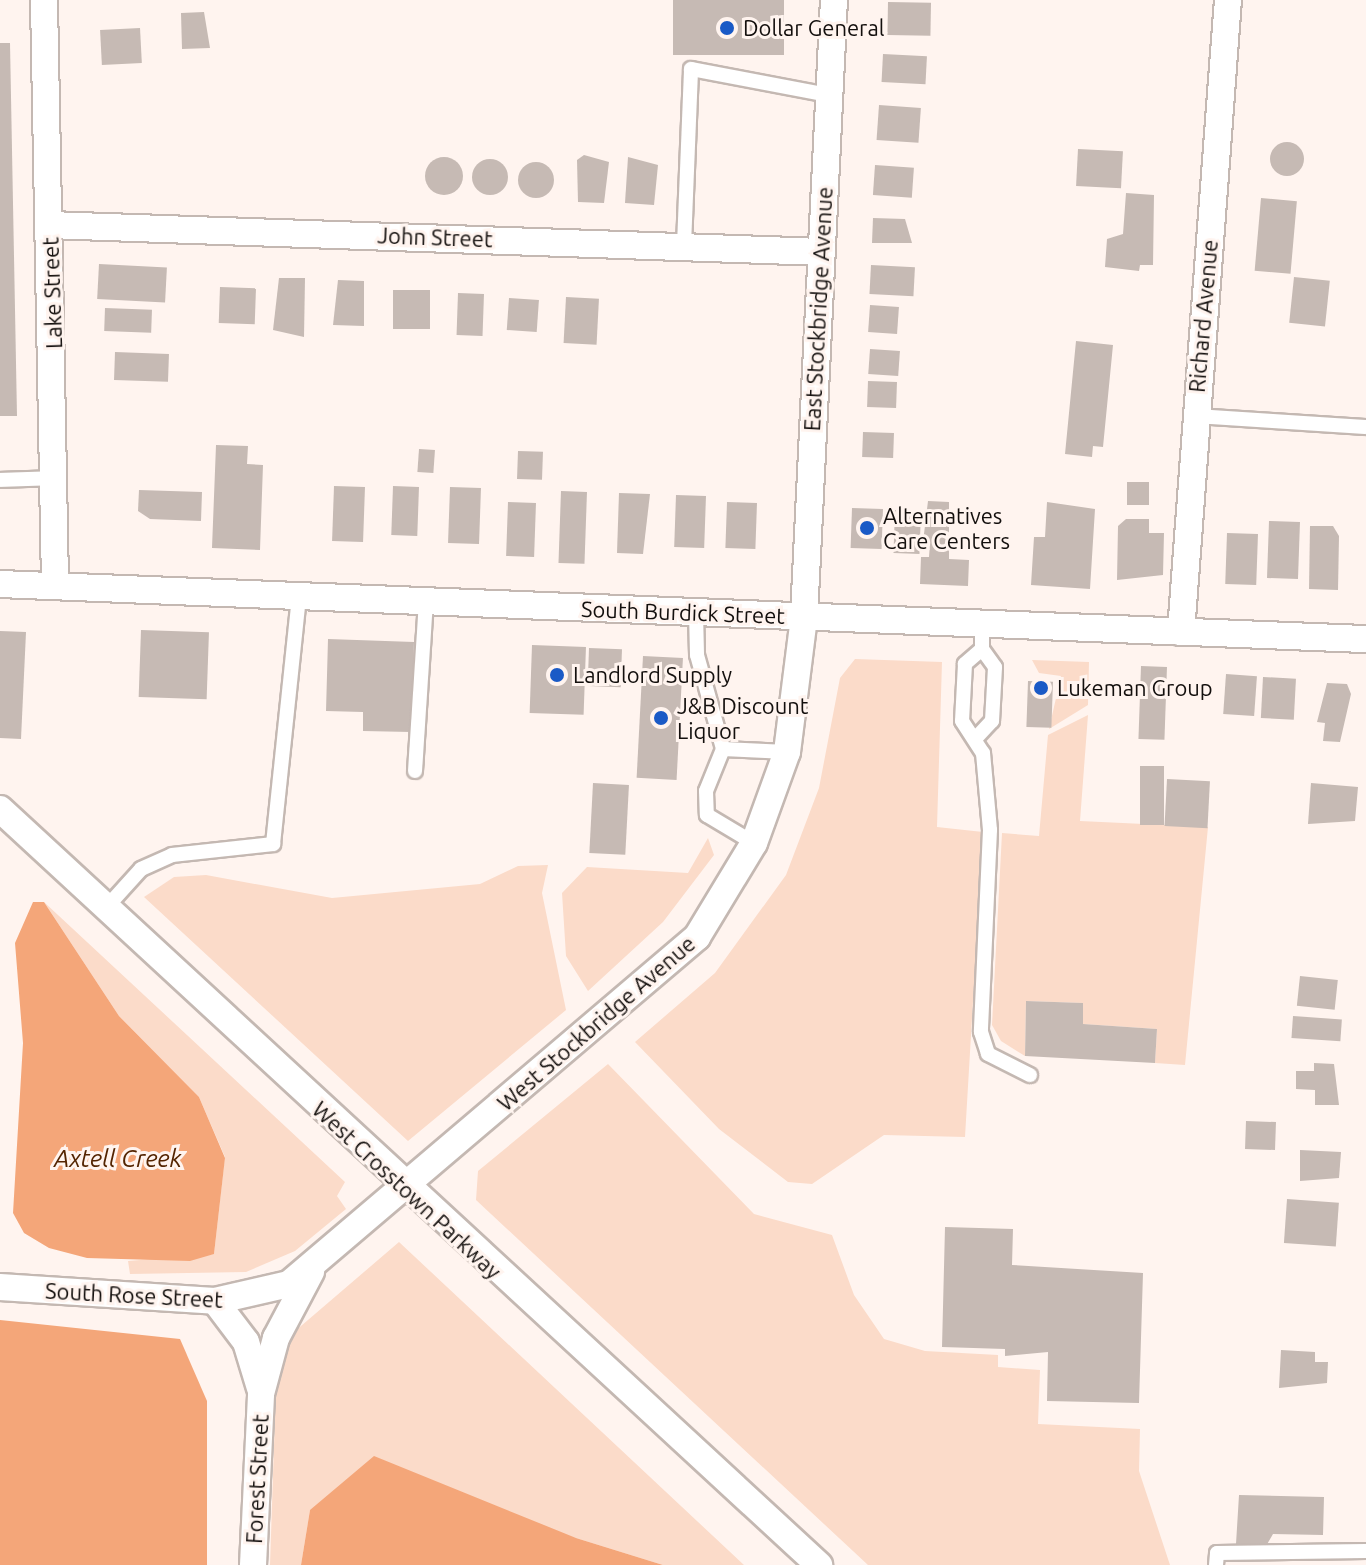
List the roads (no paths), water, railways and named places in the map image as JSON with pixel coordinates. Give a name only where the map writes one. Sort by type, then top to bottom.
[{"type":"street","name":"Lake Street","points":[[44,0],[58,478],[55,586]]},
{"type":"street","name":"East Stockbridge Avenue","points":[[804,617],[834,0]]},
{"type":"street","name":"Richard Avenue","points":[[1181,632],[1228,0]]},
{"type":"street","name":"John Street","points":[[49,225],[821,252]]},
{"type":"street","name":"South Burdick Street","points":[[0,584],[804,617],[982,637],[1181,632],[1366,639]]},
{"type":"street","name":"West Stockbridge Avenue","points":[[311,1272],[697,937],[754,843],[787,752],[804,617]]},
{"type":"street","name":"West Crosstown Parkway","points":[[0,809],[104,910],[405,1189],[819,1565]]},
{"type":"street","name":"South Rose Street","points":[[0,1287],[215,1301],[270,1293],[311,1272]]},
{"type":"street","name":"Forest Street","points":[[253,1565],[261,1394],[276,1338],[311,1272]]},
{"type":"street","name":"Forest Street","points":[[215,1301],[246,1342],[261,1394]]},
{"type":"lane","points":[[684,245],[691,69],[829,95]]},
{"type":"lane","points":[[1195,416],[1366,427]]},
{"type":"lane","points":[[0,480],[58,478]]},
{"type":"lane","points":[[104,910],[141,869],[172,855],[273,844],[299,596]]},
{"type":"lane","points":[[415,771],[426,601]]},
{"type":"lane","points":[[696,613],[697,655],[723,749],[706,791],[707,815],[754,843]]},
{"type":"lane","points":[[982,637],[965,664],[962,721],[975,739],[990,830],[981,1032],[988,1054],[1003,1067],[1030,1075]]},
{"type":"lane","points":[[975,739],[992,721],[995,667],[982,637]]},
{"type":"lane","points":[[723,749],[787,752]]},
{"type":"lane","points":[[1216,1565],[1217,1553],[1366,1551]]},
{"type":"water","name":"Axtell Creek","points":[[33,902],[44,902],[119,1016],[199,1097],[225,1158],[214,1254],[190,1261],[87,1258],[49,1248],[24,1233],[13,1213],[23,1043],[15,943]]},
{"type":"water","points":[[0,1320],[180,1339],[207,1401],[207,1565],[0,1565]]},
{"type":"water","points":[[374,1456],[576,1538],[663,1565],[301,1565],[310,1510]]},
{"type":"place","name":"Dollar General","points":[[727,28]]},
{"type":"place","name":"Alternatives Care Centers","points":[[867,528]]},
{"type":"place","name":"Landlord Supply","points":[[557,675]]},
{"type":"place","name":"Lukeman Group","points":[[1041,688]]},
{"type":"place","name":"J&B Discount Liquor","points":[[661,718]]}]
